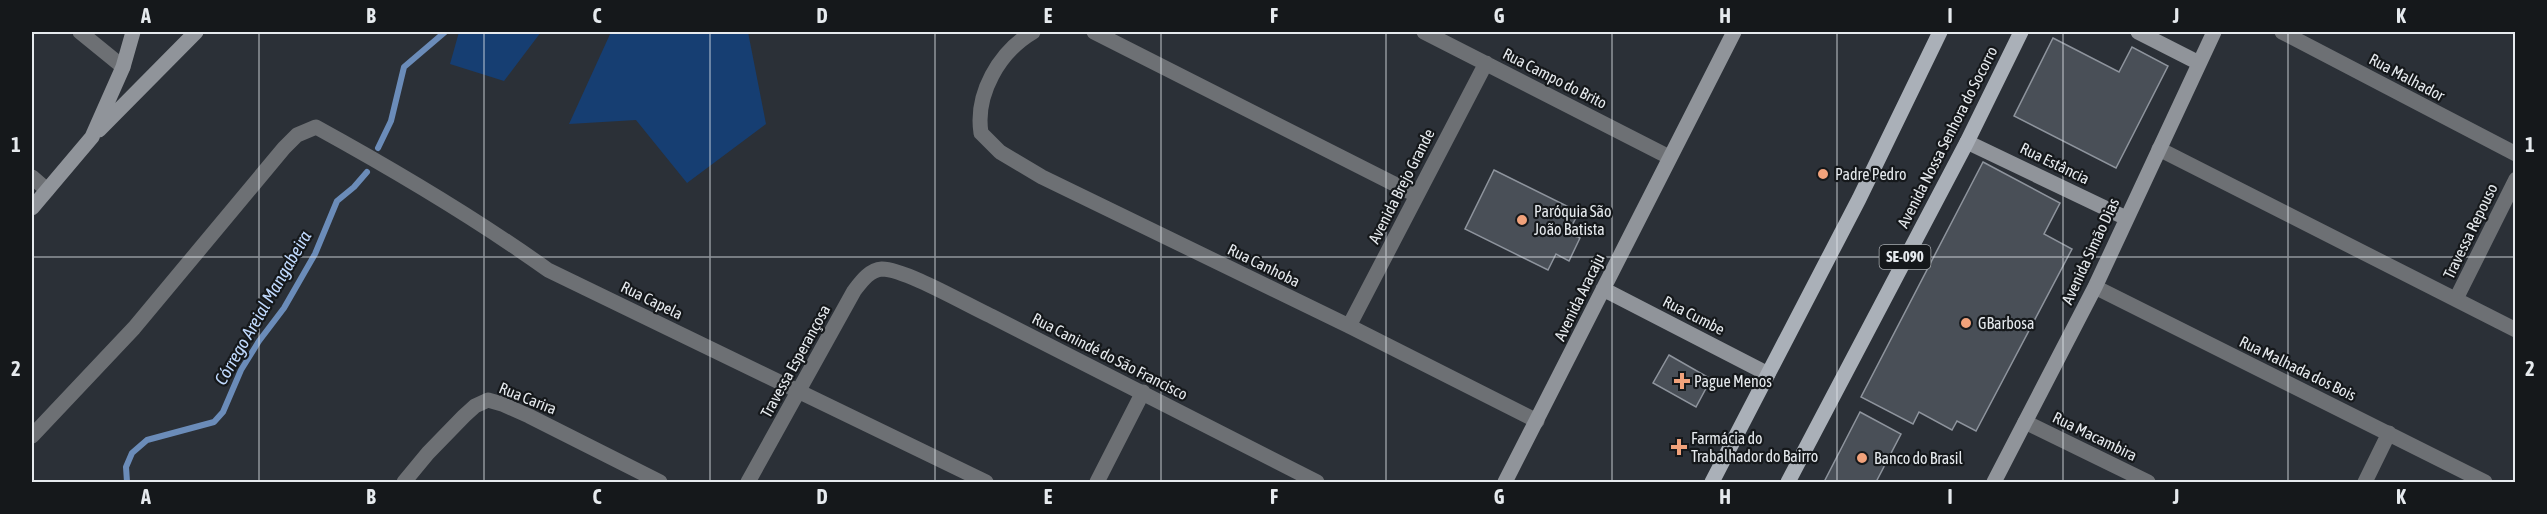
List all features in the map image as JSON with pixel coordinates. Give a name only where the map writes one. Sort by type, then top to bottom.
[{"type":"main road","points":[[1712,483],[1860,199],[1940,32]]},
{"type":"main road","name":"Avenida Nossa Senhora do Socorro","points":[[1788,483],[1967,142],[2021,32]]},
{"type":"street","points":[[81,32],[123,67]]},
{"type":"street","points":[[92,137],[123,67],[133,32]]},
{"type":"street","points":[[32,208],[92,137],[196,32]]},
{"type":"street","name":"Rua Canhoba","points":[[1033,32],[1017,45],[989,81],[980,105],[981,133],[1000,152],[1042,177],[1349,326],[1537,421]]},
{"type":"street","points":[[1094,32],[1416,195]]},
{"type":"street","name":"Rua Campo do Brito","points":[[1424,32],[1669,157]]},
{"type":"street","name":"Avenida Aracaju","points":[[1505,483],[1734,32]]},
{"type":"street","points":[[2138,32],[2199,63]]},
{"type":"street","name":"Avenida Simão Dias","points":[[1994,483],[2095,287],[2214,32]]},
{"type":"street","name":"Rua Malhador","points":[[2282,32],[2516,154]]},
{"type":"street","name":"Avenida Brejo Grande","points":[[1349,326],[1486,63]]},
{"type":"street","name":"Rua Capela","points":[[32,436],[134,328],[284,148],[297,135],[316,127],[403,174],[497,233],[548,270],[799,390],[986,483]]},
{"type":"street","name":"Rua Estância","points":[[1967,142],[2126,218]]},
{"type":"street","points":[[2159,149],[2516,330]]},
{"type":"street","points":[[32,177],[47,190]]},
{"type":"street","name":"Travessa Repouso","points":[[2456,299],[2516,179]]},
{"type":"street","name":"Travessa Esperançosa","points":[[748,483],[854,291],[870,273],[884,269]]},
{"type":"street","name":"Rua Canindé do São Francisco","points":[[884,269],[922,283],[1143,392],[1317,483]]},
{"type":"street","name":"Rua Malhada dos Bois","points":[[2095,287],[2485,483]]},
{"type":"street","name":"Rua Cumbe","points":[[1603,289],[1768,374]]},
{"type":"street","points":[[1097,483],[1143,392]]},
{"type":"street","name":"Rua Carira","points":[[404,483],[428,453],[464,416],[475,406],[488,400],[529,416],[660,483]]},
{"type":"street","name":"Rua Macambira","points":[[2025,422],[2148,483]]},
{"type":"street","points":[[2365,483],[2389,433]]},
{"type":"shaded area","points":[[459,32],[541,32],[504,81],[450,64]]},
{"type":"shaded area","points":[[611,32],[748,32],[766,124],[687,183],[636,120],[569,124]]},
{"type":"building","points":[[2053,38],[2119,72],[2132,47],[2168,66],[2116,168],[2014,116]]},
{"type":"building","name":"GBarbosa","points":[[1983,162],[2060,203],[2044,234],[2072,249],[1976,431],[1957,421],[1952,430],[1919,412],[1913,424],[1861,397]]},
{"type":"building","name":"Paróquia São João Batista","points":[[1494,170],[1579,212],[1568,233],[1580,238],[1569,261],[1556,254],[1548,270],[1465,229]]},
{"type":"building","name":"Pague Menos","points":[[1669,355],[1711,379],[1696,407],[1653,383]]},
{"type":"building","name":"Banco do Brasil","points":[[1860,412],[1901,434],[1876,482],[1824,482]]},
{"type":"waterway","name":"Córrego Areial Mangabeira","points":[[378,148],[391,121],[404,67],[445,32]]},
{"type":"waterway","name":"Córrego Areial Mangabeira","points":[[127,482],[126,467],[132,453],[147,440],[214,422],[223,412],[241,370],[284,308],[315,254],[337,201],[367,172]]},
{"type":"place","name":"Padre Pedro","points":[[1823,174]]},
{"type":"place","name":"Paróquia São João Batista","points":[[1522,220]]},
{"type":"place","name":"GBarbosa","points":[[1966,323]]},
{"type":"place","name":"Pague Menos","points":[[1682,381]]},
{"type":"place","name":"Farmácia do Trabalhador do Bairro","points":[[1679,447]]},
{"type":"place","name":"Banco do Brasil","points":[[1862,458]]}]
